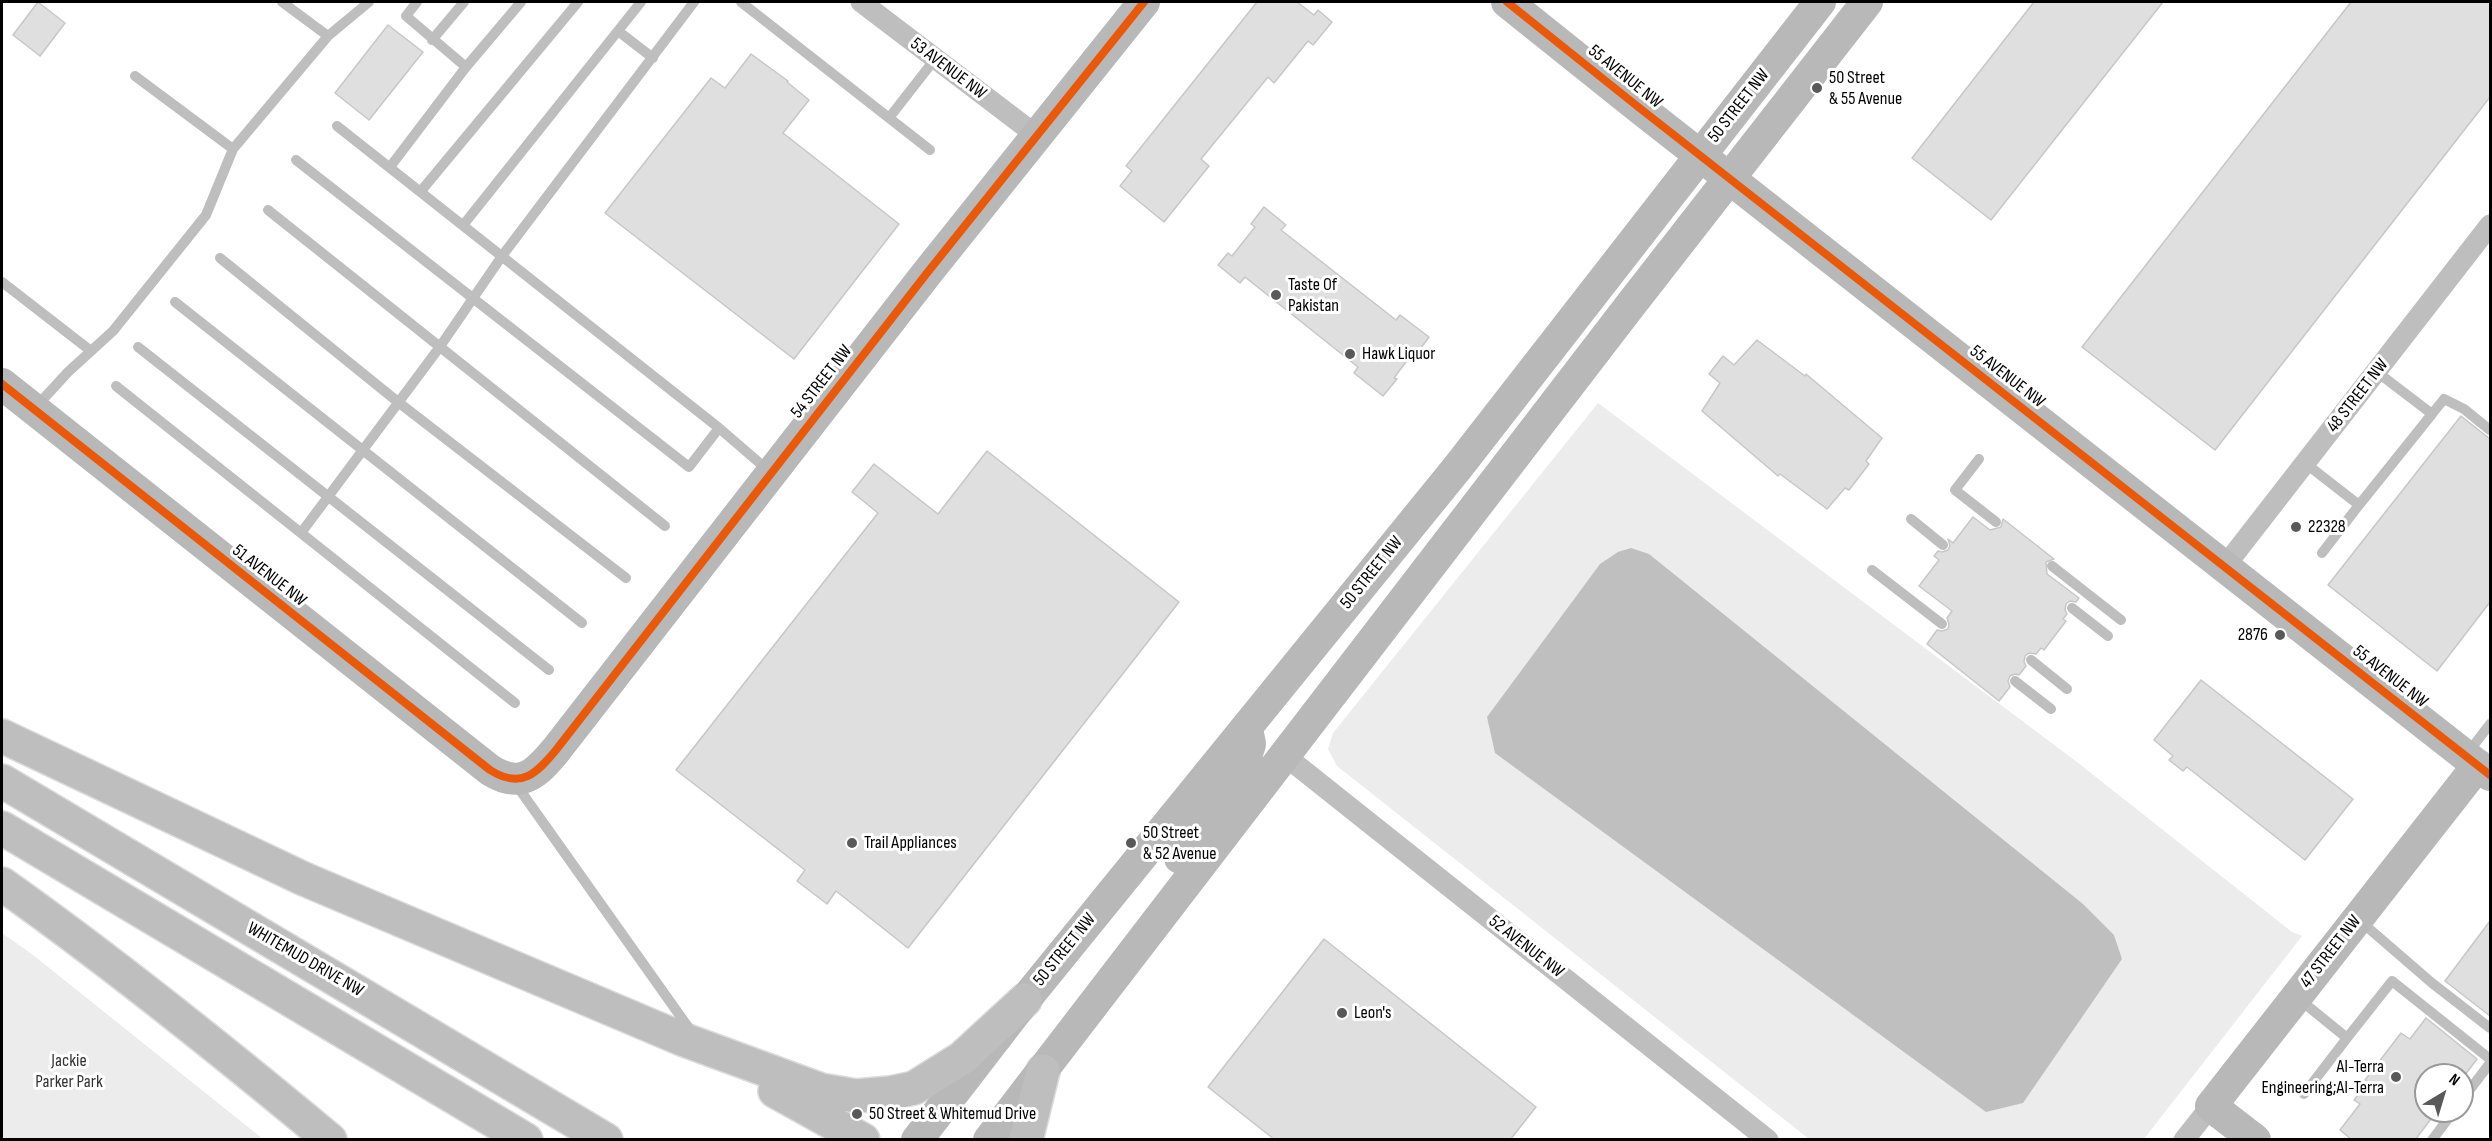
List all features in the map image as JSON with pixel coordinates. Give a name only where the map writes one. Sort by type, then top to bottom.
[{"type":"highway","points":[[2,736],[304,879],[692,1043],[821,1090],[856,1096],[914,1088],[962,1059],[1025,1000]]},
{"type":"highway","name":"WHITEMUD DRIVE NW","points":[[2,781],[606,1140]]},
{"type":"highway","points":[[2,828],[526,1140]]},
{"type":"highway","points":[[2,884],[73,934],[330,1140]]},
{"type":"highway","points":[[692,1043],[863,1140]]},
{"type":"highway","points":[[1026,1140],[1043,1071]]},
{"type":"main road","name":"54 STREET NW","points":[[518,778],[537,772],[556,750],[770,472],[1144,2]]},
{"type":"main road","name":"55 AVENUE NW","points":[[1507,2],[2478,765]]},
{"type":"main road","name":"50 STREET NW","points":[[916,1140],[1025,1000],[1458,467],[1820,2]]},
{"type":"main road","name":"50 STREET NW","points":[[988,1140],[1867,2]]},
{"type":"main road","name":"51 AVENUE NW","points":[[2,384],[490,770],[499,776],[518,778]]},
{"type":"main road","points":[[1284,755],[1278,746],[1278,732],[1288,715],[1394,574],[1458,467]]},
{"type":"main road","points":[[1105,988],[1138,916],[1242,770],[1250,744],[1246,729]]},
{"type":"main road","name":"47 STREET NW","points":[[2211,1106],[2478,765]]},
{"type":"main road","points":[[2211,1106],[2254,1140]]},
{"type":"street","name":"53 AVENUE NW","points":[[861,2],[1036,135]]},
{"type":"street","name":"48 STREET NW","points":[[2225,566],[2490,225]]},
{"type":"street","name":"52 AVENUE NW","points":[[1284,755],[1768,1140]]},
{"type":"street","name":"47 STREET NW","points":[[2184,1140],[2211,1106]]},
{"type":"lane","points":[[282,2],[328,36]]},
{"type":"lane","points":[[34,409],[113,331],[206,215],[233,149],[328,36],[369,2]]},
{"type":"lane","points":[[417,2],[406,16],[466,67]]},
{"type":"lane","points":[[432,40],[464,2]]},
{"type":"lane","points":[[390,166],[466,67],[521,2]]},
{"type":"lane","points":[[421,191],[578,2]]},
{"type":"lane","points":[[464,224],[641,2]]},
{"type":"lane","points":[[301,533],[439,348],[502,256],[694,2]]},
{"type":"lane","points":[[741,2],[930,150]]},
{"type":"lane","points":[[618,30],[653,58]]},
{"type":"lane","points":[[890,118],[935,58]]},
{"type":"lane","points":[[135,76],[233,149]]},
{"type":"lane","points":[[337,126],[464,224],[719,428],[770,472]]},
{"type":"lane","points":[[296,160],[689,467],[719,428]]},
{"type":"lane","points":[[268,210],[665,526]]},
{"type":"lane","points":[[220,258],[398,402],[626,579]]},
{"type":"lane","points":[[2,282],[91,351]]},
{"type":"lane","points":[[175,302],[582,623]]},
{"type":"lane","points":[[138,347],[549,670]]},
{"type":"lane","points":[[2377,372],[2432,414]]},
{"type":"lane","points":[[116,386],[515,703]]},
{"type":"lane","points":[[2322,553],[2444,399],[2464,409],[2490,430]]},
{"type":"lane","points":[[1979,459],[1955,490],[1996,522]]},
{"type":"lane","points":[[2305,463],[2359,505]]},
{"type":"lane","points":[[1911,519],[1944,545]]},
{"type":"lane","points":[[2052,566],[2121,620]]},
{"type":"lane","points":[[1872,570],[1942,624]]},
{"type":"lane","points":[[2072,608],[2108,636]]},
{"type":"lane","points":[[2031,660],[2067,689]]},
{"type":"lane","points":[[2015,681],[2051,709]]},
{"type":"lane","points":[[2478,765],[2490,724]]},
{"type":"lane","points":[[518,778],[692,1043]]},
{"type":"lane","points":[[2358,919],[2432,983],[2490,1028]]},
{"type":"lane","points":[[2304,1094],[2392,981],[2490,1061],[2474,1083]]},
{"type":"lane","points":[[2296,997],[2347,1038]]},
{"type":"lane","points":[[2432,1140],[2445,1123]]},
{"type":"green space","points":[[1598,403],[2077,762],[2292,932],[2302,936],[2144,1139],[1809,1139],[1337,766],[1328,749],[1333,733]]},
{"type":"green space","name":"Jackie Parker Park","points":[[2,933],[33,955],[263,1139],[2,1139]]},
{"type":"shaded area","points":[[1631,548],[1649,554],[2083,904],[2114,935],[2122,959],[2023,1103],[1986,1112],[1495,753],[1487,717],[1600,564],[1618,552]]},
{"type":"building","points":[[38,2],[65,23],[40,56],[13,35]]},
{"type":"building","points":[[1257,2],[1297,2],[1314,15],[1318,10],[1332,22],[1313,45],[1308,41],[1274,83],[1268,77],[1201,159],[1209,166],[1164,222],[1120,186],[1132,171],[1126,166]]},
{"type":"building","points":[[2034,2],[2163,2],[1991,220],[1912,158]]},
{"type":"building","points":[[2351,2],[2490,2],[2490,97],[2215,450],[2082,347]]},
{"type":"building","points":[[388,25],[423,52],[369,120],[335,93]]},
{"type":"building","points":[[751,54],[788,81],[809,100],[783,133],[899,224],[794,359],[605,213],[711,78],[725,88]]},
{"type":"building","points":[[1264,207],[1286,225],[1281,230],[1396,320],[1400,315],[1429,337],[1418,352],[1415,350],[1383,396],[1354,373],[1358,367],[1245,277],[1240,283],[1218,265],[1228,253],[1232,256],[1255,227],[1251,224]]},
{"type":"building","points":[[1757,340],[1805,376],[1806,374],[1882,438],[1866,461],[1869,464],[1849,490],[1845,488],[1827,509],[1780,474],[1778,476],[1702,411],[1720,383],[1709,374],[1723,356],[1734,365]]},
{"type":"building","points":[[2461,416],[2490,439],[2490,602],[2437,671],[2328,585]]},
{"type":"building","points":[[987,451],[1179,602],[908,948],[836,891],[827,904],[797,881],[805,870],[676,770],[878,513],[852,492],[874,464],[938,514]]},
{"type":"building","points":[[1973,517],[1990,530],[2001,527],[2003,519],[2054,559],[2046,562],[2047,574],[2079,598],[2076,602],[2070,601],[2066,604],[2067,614],[2063,619],[2066,621],[2044,650],[2041,648],[2036,654],[2029,653],[2025,656],[2026,666],[2019,675],[2010,676],[2008,681],[2010,687],[1999,701],[1927,644],[1937,630],[1948,629],[1947,618],[1952,611],[1919,586],[1939,560],[1934,556],[1938,551],[1948,550],[1950,546],[1948,539],[1953,543]]},
{"type":"building","points":[[2201,680],[2353,799],[2305,860],[2187,767],[2183,771],[2169,760],[2173,756],[2154,740]]},
{"type":"building","points":[[2490,921],[2490,1016],[2445,981]]},
{"type":"building","name":"Leon's","points":[[1324,939],[1536,1107],[1510,1140],[1275,1140],[1208,1087]]},
{"type":"building","name":"Al-Terra Engineering;Al-Terra","points":[[2426,1018],[2477,1059],[2474,1063],[2414,1063],[2414,1123],[2428,1123],[2415,1140],[2352,1140],[2340,1130],[2360,1104],[2354,1100],[2368,1082],[2365,1080],[2401,1033],[2410,1039]]},
{"type":"cycle path","points":[[2,384],[490,770],[511,779],[528,776],[542,766],[556,750],[927,273],[1144,2]]},
{"type":"cycle path","points":[[1507,2],[2490,775]]},
{"type":"place","name":"50 Street & 55 Avenue","points":[[1817,88]]},
{"type":"place","name":"Taste Of Pakistan","points":[[1276,295]]},
{"type":"place","name":"Hawk Liquor","points":[[1350,354]]},
{"type":"place","name":"22328","points":[[2296,527]]},
{"type":"place","name":"2876","points":[[2280,635]]},
{"type":"place","name":"Trail Appliances","points":[[852,843]]},
{"type":"place","name":"50 Street & 52 Avenue","points":[[1131,843]]},
{"type":"place","name":"Leon's","points":[[1342,1013]]},
{"type":"place","name":"Al-Terra Engineering;Al-Terra","points":[[2396,1077]]},
{"type":"place","name":"50 Street & Whitemud Drive","points":[[857,1114]]}]
